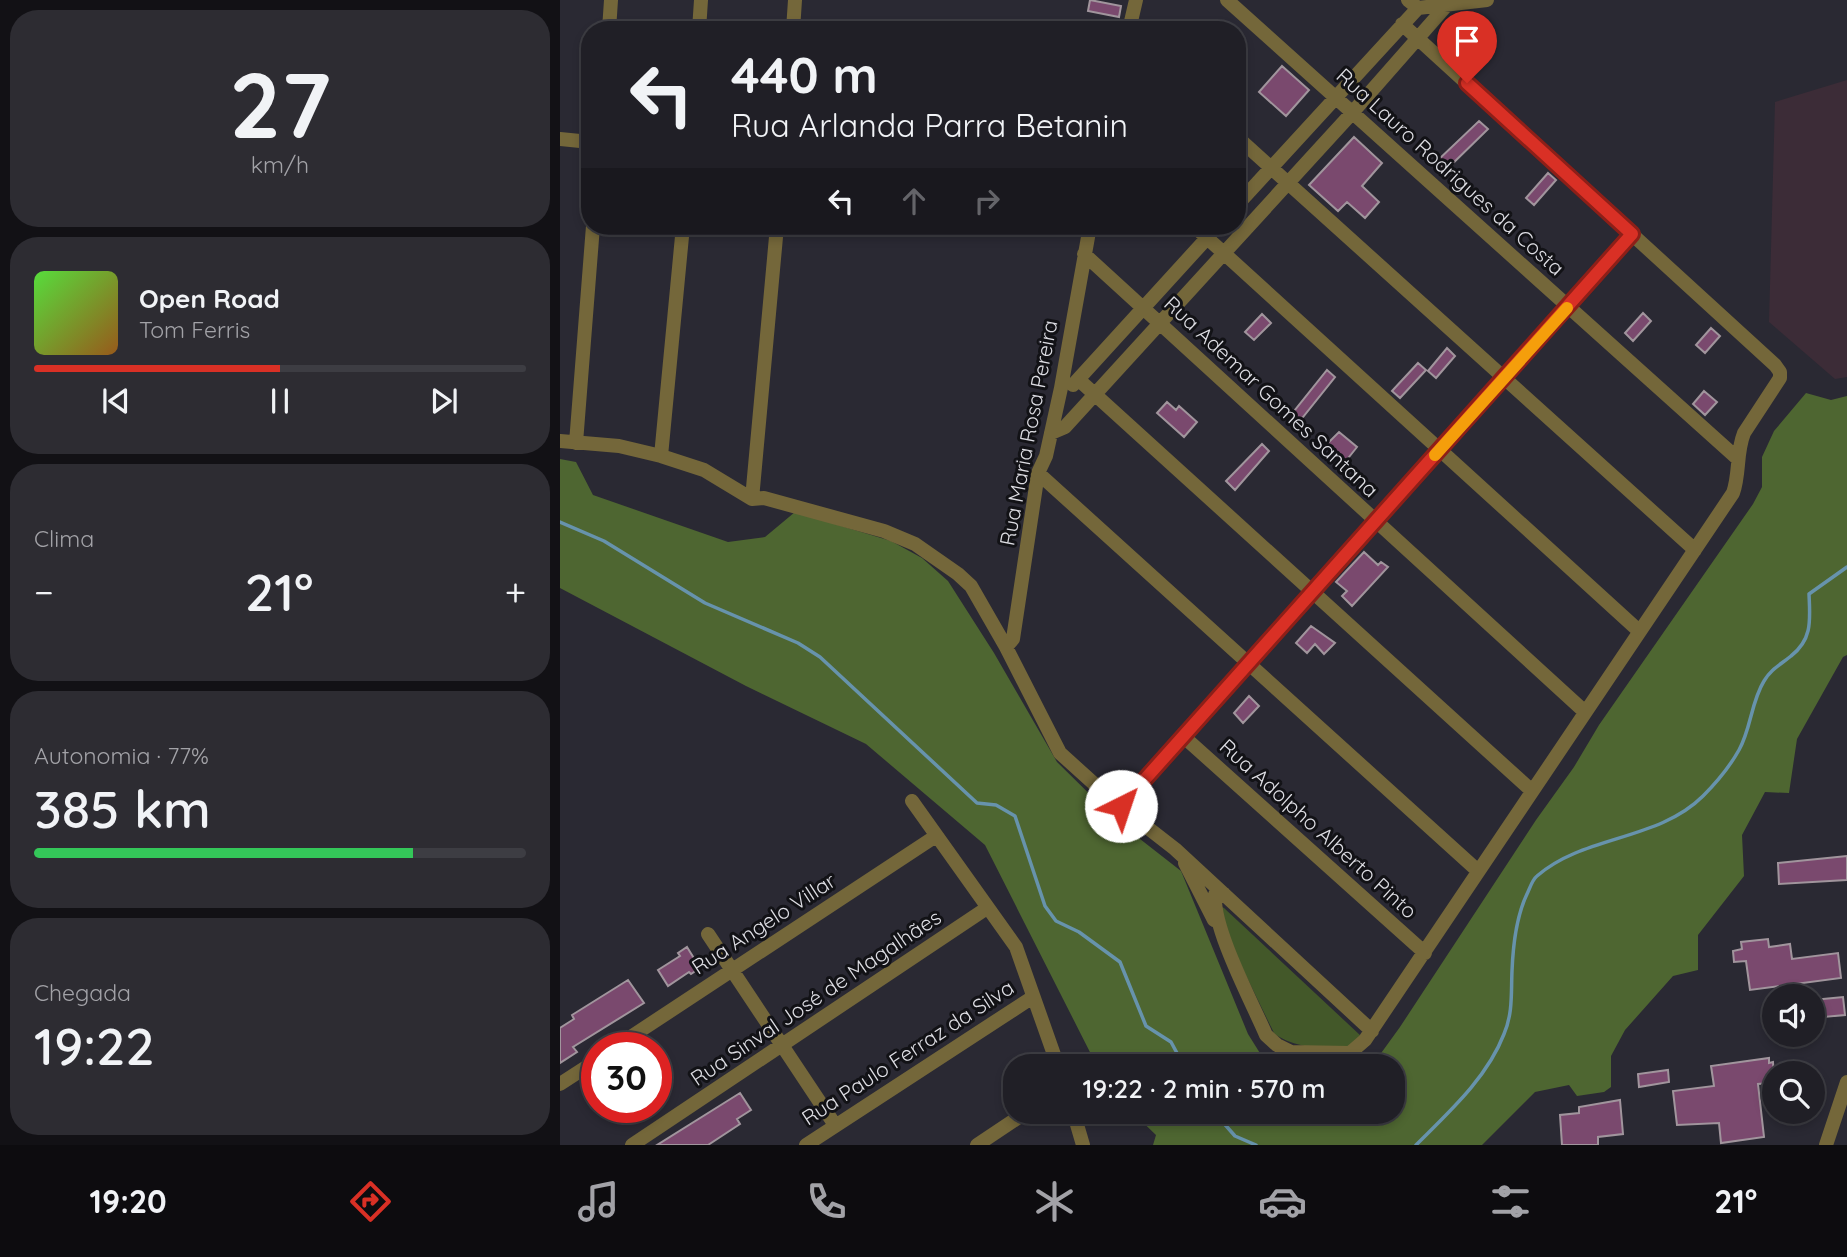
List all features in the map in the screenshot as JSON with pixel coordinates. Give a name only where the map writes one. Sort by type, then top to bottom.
[{"type":"street","points":[[609,21],[611,0]]},
{"type":"street","points":[[700,21],[701,0]]},
{"type":"street","points":[[794,21],[795,0]]},
{"type":"street","points":[[1131,21],[1136,0]]},
{"type":"street","name":"Rua Lauro Rodrigues da Costa","points":[[1227,0],[1738,459]]},
{"type":"street","points":[[1246,195],[1402,24],[1413,4],[1447,5],[1488,0]]},
{"type":"street","points":[[1246,226],[1352,113],[1447,5]]},
{"type":"street","points":[[1182,856],[1222,933],[1266,1035],[1291,1052],[1350,1053],[1372,1031],[1733,494],[1738,479],[1738,459],[1744,433],[1780,378],[1780,372],[1775,365],[1402,24]]},
{"type":"street","points":[[560,139],[581,141]]},
{"type":"street","points":[[1246,144],[1695,550]]},
{"type":"street","points":[[1121,806],[1632,234]]},
{"type":"street","points":[[576,443],[592,235]]},
{"type":"street","points":[[661,456],[682,235]]},
{"type":"street","points":[[752,499],[777,235]]},
{"type":"street","name":"Rua Maria Rosa Pereira","points":[[1006,646],[1013,639],[1038,473],[1046,456],[1061,388],[1088,235]]},
{"type":"street","points":[[1203,235],[1639,631]]},
{"type":"street","points":[[1061,388],[1070,387],[1079,380],[1211,235]]},
{"type":"street","points":[[1051,433],[1065,426],[1238,235]]},
{"type":"street","name":"Rua Ademar Gomes Santana","points":[[1084,254],[1585,712]]},
{"type":"street","points":[[1079,380],[1532,791]]},
{"type":"street","points":[[560,441],[619,446],[661,456],[704,470],[752,499],[764,498],[884,531],[915,544],[944,563],[971,586],[1006,646],[1060,752],[1182,856],[1372,1031]]},
{"type":"street","points":[[1038,473],[1478,871]]},
{"type":"street","name":"Rua Adolpho Alberto Pinto","points":[[1184,737],[1425,953]]},
{"type":"street","points":[[912,801],[1016,947],[1054,1054]]},
{"type":"street","name":"Rua Angelo Villar","points":[[639,1032],[936,836]]},
{"type":"street","points":[[1222,933],[1215,894],[1224,894]]},
{"type":"street","name":"Rua Sinval José de Magalhães","points":[[632,1145],[987,908]]},
{"type":"street","points":[[708,934],[835,1125]]},
{"type":"street","name":"Rua Paulo Ferraz da Silva","points":[[806,1145],[1033,997]]},
{"type":"street","points":[[560,1084],[581,1070]]},
{"type":"street","points":[[1809,1145],[1826,1144],[1847,1082]]},
{"type":"street","points":[[976,1145],[1008,1124]]},
{"type":"street","points":[[1077,1124],[1083,1145]]},
{"type":"shaded area","points":[[1847,80],[1847,377],[1835,379],[1769,322],[1775,102]]},
{"type":"green space","points":[[1806,393],[1831,400],[1847,396],[1847,655],[1843,657],[1797,739],[1789,793],[1765,792],[1742,835],[1744,876],[1698,935],[1698,970],[1673,976],[1625,1030],[1611,1056],[1611,1087],[1604,1092],[1577,1096],[1569,1085],[1535,1092],[1482,1145],[1153,1145],[1156,1135],[1145,1124],[1405,1124],[1405,1054],[1380,1054],[1574,767],[1599,725],[1753,504],[1762,487],[1762,457],[1774,431]]},
{"type":"green space","points":[[560,459],[576,462],[593,495],[728,542],[765,537],[795,512],[891,541],[922,558],[948,581],[994,653],[1057,762],[1117,821],[1181,871],[1248,1034],[1260,1054],[1091,1054],[985,845],[866,744],[746,686],[560,588]]},
{"type":"green space","points":[[1222,907],[1361,1036],[1357,1041],[1335,1049],[1312,1048],[1290,1042],[1274,1033],[1216,914]]},
{"type":"building","points":[[1090,0],[1121,6],[1119,17],[1088,11]]},
{"type":"building","points":[[1282,66],[1309,90],[1286,116],[1259,92]]},
{"type":"building","points":[[1479,121],[1488,129],[1446,170],[1437,161]]},
{"type":"building","points":[[1354,137],[1382,163],[1362,186],[1379,202],[1365,218],[1347,202],[1338,211],[1309,185]]},
{"type":"building","points":[[1548,173],[1556,180],[1534,205],[1526,198]]},
{"type":"building","points":[[1643,313],[1651,321],[1633,341],[1625,333]]},
{"type":"building","points":[[1262,314],[1271,323],[1254,340],[1245,332]]},
{"type":"building","points":[[1711,328],[1720,336],[1705,353],[1696,345]]},
{"type":"building","points":[[1447,348],[1455,356],[1436,378],[1428,371]]},
{"type":"building","points":[[1418,363],[1426,370],[1400,398],[1392,391]]},
{"type":"building","points":[[1327,370],[1335,377],[1299,422],[1291,415]]},
{"type":"building","points":[[1704,391],[1717,402],[1705,415],[1693,404]]},
{"type":"building","points":[[1167,402],[1176,410],[1179,406],[1197,422],[1184,437],[1157,413]]},
{"type":"building","points":[[1339,432],[1357,447],[1345,462],[1327,444]]},
{"type":"building","points":[[1262,444],[1269,451],[1235,490],[1226,481]]},
{"type":"building","points":[[1364,552],[1378,565],[1381,562],[1388,567],[1352,606],[1342,596],[1347,591],[1336,582]]},
{"type":"building","points":[[1311,626],[1335,643],[1324,654],[1315,644],[1307,653],[1296,643]]},
{"type":"building","points":[[1249,696],[1259,706],[1243,723],[1234,713]]},
{"type":"building","points":[[1847,856],[1847,880],[1779,884],[1778,863]]},
{"type":"building","points":[[1768,939],[1769,947],[1790,944],[1792,959],[1838,953],[1841,978],[1796,984],[1762,984],[1762,988],[1750,990],[1746,961],[1734,962],[1733,951],[1742,949],[1741,942]]},
{"type":"building","points":[[687,947],[700,968],[668,986],[658,970],[680,956],[678,953]]},
{"type":"building","points":[[628,980],[644,1003],[597,1032],[581,1032],[581,1042],[573,1047],[577,1052],[560,1063],[560,1028],[574,1019],[572,1015]]},
{"type":"building","points":[[1843,997],[1845,1015],[1825,1017],[1825,999]]},
{"type":"building","points":[[1769,1058],[1769,1061],[1762,1061],[1762,1084],[1758,1084],[1764,1137],[1721,1143],[1719,1123],[1677,1125],[1673,1091],[1714,1086],[1711,1066]]},
{"type":"building","points":[[1668,1070],[1669,1082],[1639,1087],[1638,1074]]},
{"type":"building","points":[[740,1093],[751,1110],[737,1119],[740,1124],[708,1145],[657,1145]]},
{"type":"building","points":[[1620,1100],[1623,1134],[1598,1137],[1598,1145],[1562,1145],[1560,1115],[1579,1113],[1579,1107]]},
{"type":"waterway","points":[[560,522],[604,541],[705,603],[798,643],[820,657],[977,803],[996,805],[1015,816],[1045,906],[1056,921],[1079,932],[1120,962],[1146,1026],[1171,1042],[1178,1054]]},
{"type":"waterway","points":[[1416,1145],[1454,1107],[1477,1080],[1497,1050],[1510,1011],[1512,961],[1520,912],[1534,880],[1556,863],[1576,853],[1665,822],[1685,811],[1703,796],[1739,750],[1764,681],[1798,649],[1807,636],[1809,594],[1847,567]]},
{"type":"waterway","points":[[1224,1124],[1235,1136],[1256,1145]]},
{"type":"slow traffic","points":[[1435,455],[1567,308]]},
{"type":"route","points":[[1121,806],[1632,234],[1467,83]]}]
